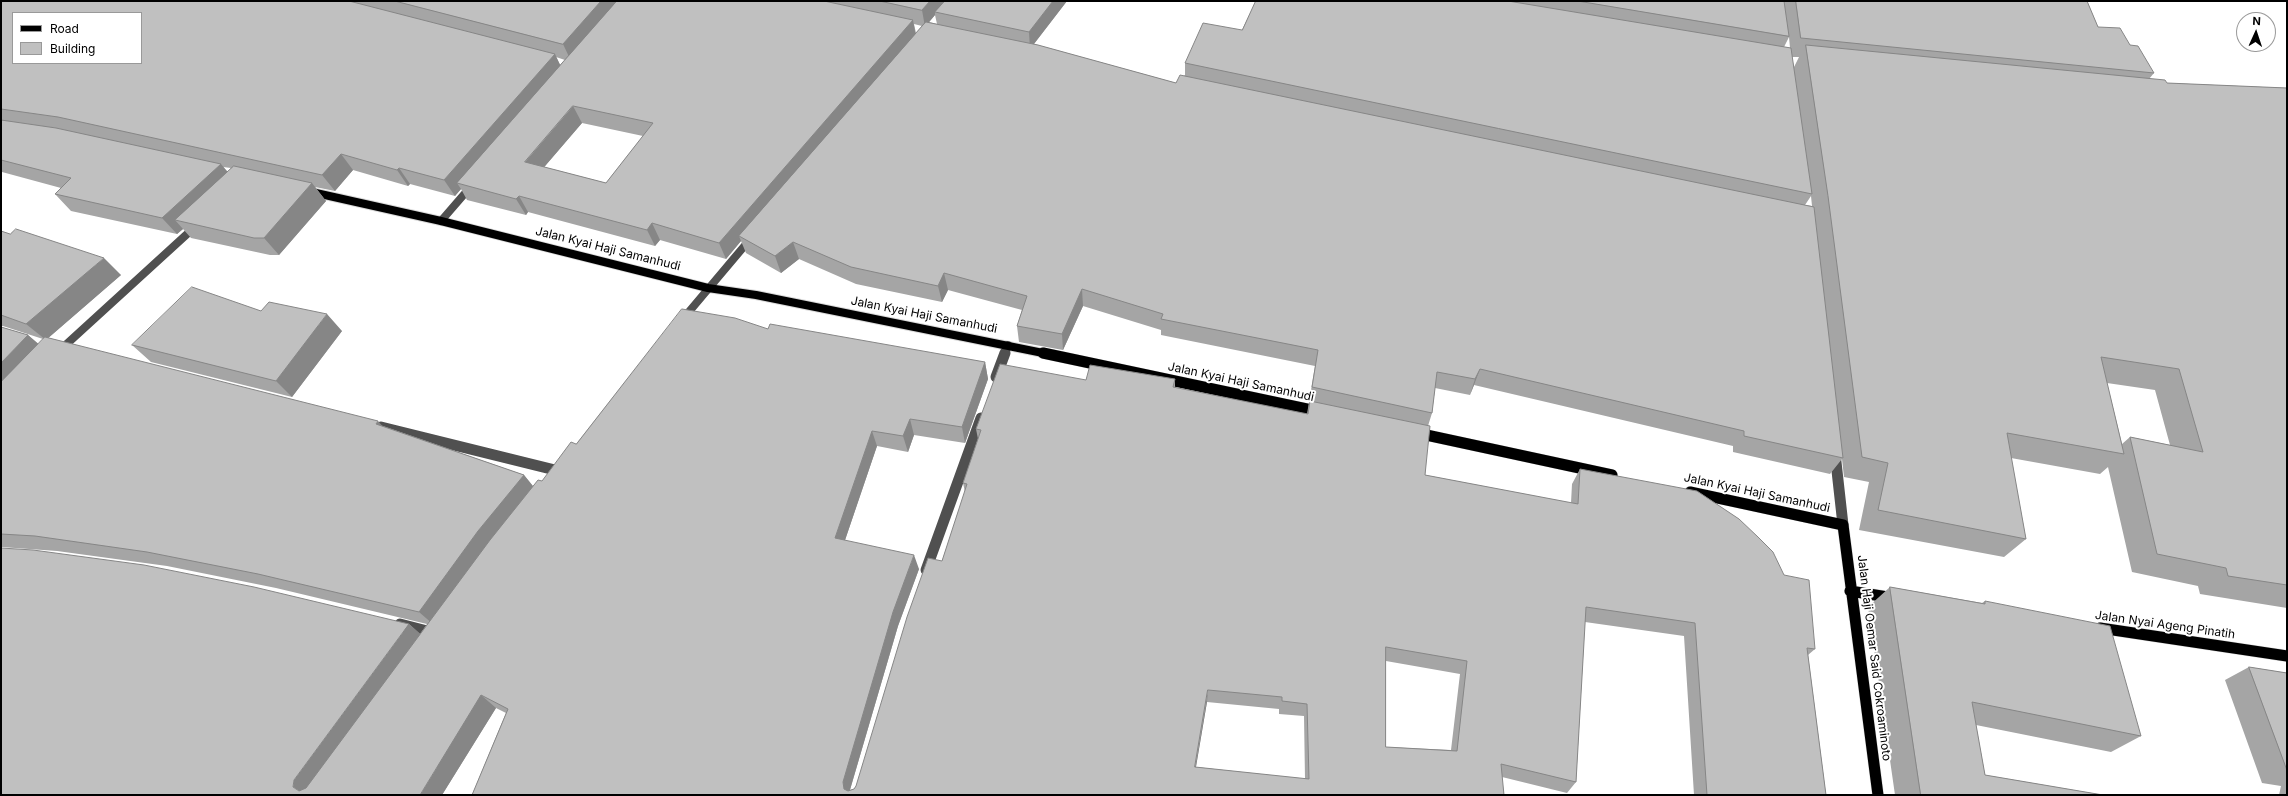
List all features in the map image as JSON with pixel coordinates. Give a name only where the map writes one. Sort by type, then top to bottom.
[{"type":"main road","name":"Jalan Kyai Haji Samanhudi","points":[[293,188],[441,221],[708,288],[756,295],[1008,345],[1328,414]]},
{"type":"main road","points":[[1406,431],[1624,478]]},
{"type":"main road","name":"Jalan Kyai Haji Samanhudi","points":[[1679,490],[1843,525]]},
{"type":"main road","name":"Jalan Haji Oemar Said Cokroaminoto","points":[[1843,525],[1850,592],[1878,795]]},
{"type":"main road","points":[[1850,592],[1905,600]]},
{"type":"main road","name":"Jalan Nyai Ageng Pinatih","points":[[2092,627],[2287,656]]},
{"type":"street","points":[[441,221],[477,180]]},
{"type":"street","points":[[52,358],[203,220]]},
{"type":"street","points":[[674,331],[708,288],[760,227]]},
{"type":"street","points":[[992,389],[1008,345]]},
{"type":"street","points":[[50,347],[78,351]]},
{"type":"street","points":[[921,583],[986,404]]},
{"type":"street","points":[[372,425],[561,468],[549,483]]},
{"type":"street","points":[[1834,447],[1843,525]]},
{"type":"street","points":[[390,622],[438,630],[426,646]]},
{"type":"building","points":[[1,1],[349,1],[555,54],[444,180],[399,168],[397,170],[341,154],[322,175],[58,117],[1,109]]},
{"type":"building","points":[[395,1],[601,1],[563,44]]},
{"type":"building","points":[[617,1],[824,1],[913,20],[719,243],[652,223],[647,230],[519,196],[516,199],[457,183]],"holes":[[[573,106],[653,123],[606,183],[525,162]]]},
{"type":"building","points":[[880,1],[930,1],[922,10]]},
{"type":"building","points":[[945,1],[1053,1],[1029,32],[935,12]]},
{"type":"building","points":[[1256,1],[1508,1],[1791,48],[1812,194],[1185,63],[1203,23],[1242,30]]},
{"type":"building","points":[[1578,1],[1784,1],[1789,36]]},
{"type":"building","points":[[1796,1],[2087,1],[2098,27],[2120,28],[2130,45],[2138,46],[2154,73],[1801,38]]},
{"type":"building","points":[[926,22],[1038,45],[1176,83],[1180,75],[1814,207],[1843,458],[1744,436],[1744,431],[1480,369],[1475,379],[1437,372],[1432,413],[1312,387],[1318,350],[1161,319],[1163,314],[1082,289],[1062,334],[1017,326],[1027,296],[944,273],[938,286],[851,267],[793,242],[775,256],[739,236]]},
{"type":"building","points":[[1806,45],[2165,80],[2167,83],[2287,88],[2287,585],[2228,576],[2226,568],[2157,554],[2130,437],[2203,452],[2179,369],[2101,357],[2124,454],[2007,433],[2026,539],[1878,510],[1888,463],[1862,457],[1828,196]]},
{"type":"building","points":[[1,120],[56,128],[221,164],[162,218],[55,194],[71,178],[1,160]]},
{"type":"building","points":[[234,166],[312,183],[264,238],[254,238],[175,220]]},
{"type":"building","points":[[16,229],[104,258],[26,324],[1,315],[1,231],[10,234]]},
{"type":"building","points":[[192,287],[261,311],[269,302],[327,314],[276,381],[132,345]]},
{"type":"building","points":[[682,309],[735,318],[768,329],[770,324],[985,362],[962,427],[910,419],[903,436],[872,431],[835,538],[914,555],[893,612],[843,782],[844,789],[848,791],[854,789],[856,786],[907,617],[928,558],[942,561],[967,484],[963,483],[981,430],[976,429],[1000,364],[1086,380],[1090,365],[1175,379],[1173,387],[1308,414],[1310,401],[1430,426],[1425,475],[1578,504],[1580,469],[1697,491],[1739,519],[1758,537],[1773,552],[1784,575],[1809,580],[1815,649],[1807,648],[1826,795],[1707,795],[1695,623],[1586,607],[1576,782],[1501,764],[1504,795],[472,795],[508,709],[481,695],[420,795],[1,795],[1,548],[33,550],[144,565],[254,587],[409,624],[294,780],[293,787],[299,791],[306,788],[490,540],[538,480],[542,481],[571,442],[576,444]],"holes":[[[1386,647],[1467,661],[1457,751],[1386,747]],[[1208,690],[1282,697],[1282,701],[1307,704],[1309,779],[1195,767]]]},
{"type":"building","points":[[1,327],[28,335],[1,363]]},
{"type":"building","points":[[45,337],[378,421],[376,424],[524,475],[478,531],[419,612],[258,574],[147,552],[35,536],[1,534],[1,382]]},
{"type":"building","points":[[1890,587],[1985,604],[1985,601],[2110,626],[2141,736],[1972,702],[1985,775],[2103,795],[1921,795]]},
{"type":"building","points":[[2249,667],[2287,673],[2287,770]]}]
